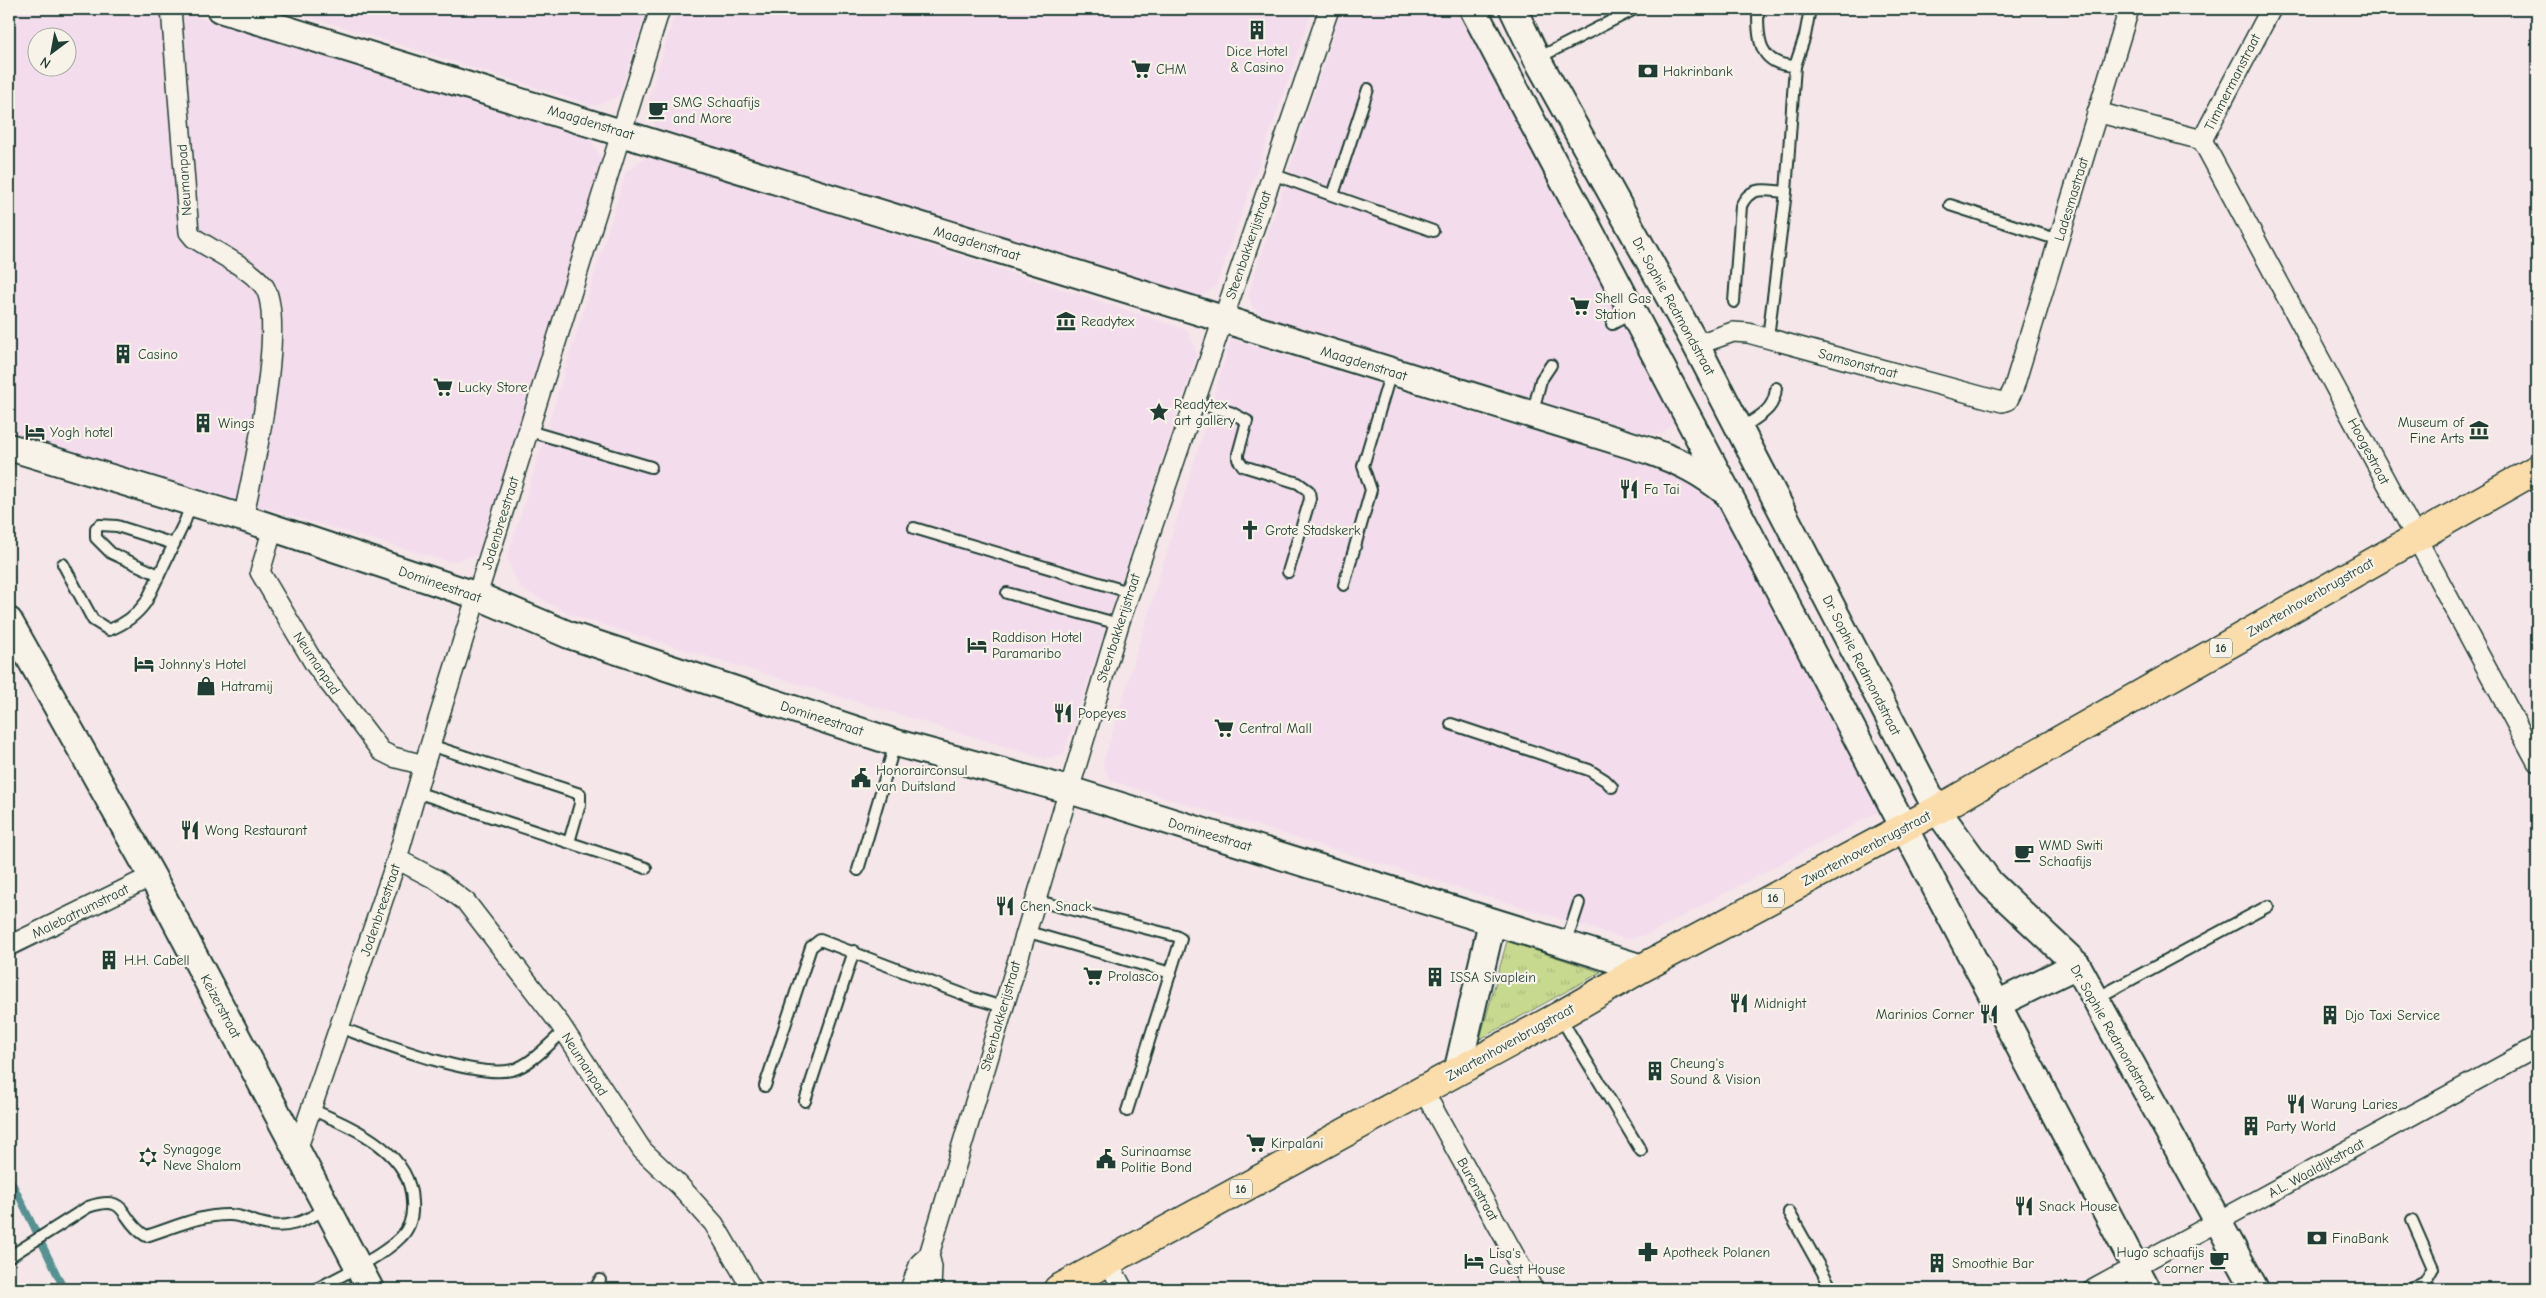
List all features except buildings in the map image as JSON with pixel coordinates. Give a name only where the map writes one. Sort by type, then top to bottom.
[{"type":"main road","name":"Zwartenhovenbrugstraat","points":[[1058,1289],[1559,1016],[1642,968],[1937,810],[2537,469]]},
{"type":"street","name":"Neumanpad","points":[[171,9],[189,232],[194,238],[254,276],[265,286],[270,305],[272,330],[264,416],[243,518]]},
{"type":"street","name":"Maagdenstraat","points":[[220,9],[621,131],[1222,320],[1650,451],[1683,462],[1727,493]]},
{"type":"street","name":"Jodenbreestraat","points":[[297,1150],[397,859],[430,745],[660,9]]},
{"type":"street","name":"Steenbakkerijstraat","points":[[910,1289],[920,1263],[929,1254],[1118,624],[1329,9]]},
{"type":"street","points":[[1472,9],[1623,318],[1698,436],[2147,1289]]},
{"type":"street","name":"Dr. Sophie Redmondstraat","points":[[1513,9],[1537,59],[1696,345],[1937,810],[1990,882],[2077,965],[2255,1289]]},
{"type":"street","name":"Ladesmastraat","points":[[2014,390],[2129,9]]},
{"type":"street","name":"Timmermanstraat","points":[[2097,112],[2202,140],[2271,9]]},
{"type":"street","name":"Hoogestraat","points":[[2202,140],[2537,762]]},
{"type":"street","name":"Samsonstraat","points":[[1696,345],[1733,332],[1748,333],[2002,402],[2008,400],[2014,390]]},
{"type":"street","points":[[1650,451],[1672,447],[1698,436],[1738,425]]},
{"type":"street","name":"Domineestraat","points":[[9,447],[243,518],[478,596],[569,635],[896,743],[1069,790],[1642,968]]},
{"type":"street","name":"Neumanpad","points":[[273,528],[260,572],[314,663],[381,750],[393,757],[424,765]]},
{"type":"street","name":"Keizerstraat","points":[[9,621],[152,876],[364,1278]]},
{"type":"street","name":"Neumanpad","points":[[397,859],[437,880],[466,902],[564,1031],[642,1150],[679,1184],[714,1224],[752,1289]]},
{"type":"street","name":"Malebatrumstraat","points":[[9,946],[152,876]]},
{"type":"street","points":[[1461,1068],[1459,1064],[1492,922]]},
{"type":"street","points":[[1996,1004],[2077,965]]},
{"type":"street","name":"A.L. Waaldijkstraat","points":[[2094,1289],[2537,1047]]},
{"type":"street","name":"Burenstraat","points":[[1423,1090],[1533,1289]]},
{"type":"street","name":"Steenbakkerijstraat","points":[[929,1254],[932,1267],[931,1289]]},
{"type":"street","points":[[1108,1262],[1123,1289]]},
{"type":"lane","points":[[1537,59],[1635,9]]},
{"type":"lane","points":[[1758,9],[1761,49],[1767,57],[1781,66],[1795,66]]},
{"type":"lane","points":[[1768,338],[1786,192],[1795,66],[1805,36],[1810,9]]},
{"type":"lane","points":[[1334,195],[1368,89]]},
{"type":"lane","points":[[1272,174],[1433,231]]},
{"type":"lane","points":[[1734,302],[1741,206],[1745,198],[1756,190],[1786,192]]},
{"type":"lane","points":[[1950,205],[2059,240]]},
{"type":"lane","points":[[1532,415],[1541,380],[1551,365]]},
{"type":"lane","points":[[1344,585],[1371,490],[1363,466],[1391,372]]},
{"type":"lane","points":[[1738,425],[1771,407],[1775,400],[1776,388]]},
{"type":"lane","points":[[1194,403],[1230,412],[1247,420],[1238,454],[1238,459],[1243,466],[1298,483],[1309,492],[1310,499],[1288,572]]},
{"type":"lane","points":[[529,431],[651,467]]},
{"type":"lane","points":[[63,564],[93,620],[109,630],[122,626],[138,613],[146,602],[192,503]]},
{"type":"lane","points":[[159,575],[111,553],[96,538],[96,528],[100,525],[117,526],[174,544]]},
{"type":"lane","points":[[914,528],[1129,592]]},
{"type":"lane","points":[[1007,593],[1118,624]]},
{"type":"lane","points":[[1451,724],[1589,770],[1612,787]]},
{"type":"lane","points":[[858,870],[896,743]]},
{"type":"lane","points":[[430,745],[580,794],[580,804],[569,842]]},
{"type":"lane","points":[[416,792],[646,868]]},
{"type":"lane","points":[[1034,900],[1176,936],[1181,939],[1181,946],[1127,1111]]},
{"type":"lane","points":[[1565,944],[1579,903]]},
{"type":"lane","points":[[2096,998],[2268,906]]},
{"type":"lane","points":[[1026,931],[1171,973]]},
{"type":"lane","points":[[764,1086],[811,947],[820,940],[973,998],[1003,1006]]},
{"type":"lane","points":[[805,1102],[854,952]]},
{"type":"lane","points":[[1559,1016],[1641,1151]]},
{"type":"lane","points":[[339,1027],[390,1047],[493,1072],[514,1070],[532,1058],[564,1031]]},
{"type":"lane","points":[[311,1109],[362,1133],[389,1153],[404,1174],[412,1194],[413,1213],[407,1228],[400,1238],[364,1278],[316,1289]]},
{"type":"lane","points":[[9,1257],[44,1233],[88,1207],[102,1202],[112,1202],[120,1207],[137,1231],[146,1236],[200,1218],[232,1215],[265,1225],[285,1228],[304,1221],[328,1208]]},
{"type":"lane","points":[[1789,1212],[1832,1289]]},
{"type":"lane","points":[[2411,1289],[2425,1282],[2433,1268],[2412,1220]]},
{"type":"shaded area","points":[[12,9],[172,9],[589,138],[605,164],[486,546],[477,555],[450,562],[9,434],[9,20]]},
{"type":"shaded area","points":[[285,9],[647,9],[619,96],[595,106]]},
{"type":"shaded area","points":[[676,9],[1313,9],[1216,287],[1198,298],[656,129],[647,104]]},
{"type":"shaded area","points":[[1342,9],[1466,9],[1676,421],[1662,434],[1638,433],[1270,322],[1253,308],[1248,295]]},
{"type":"shaded area","points":[[649,154],[1187,330],[1197,354],[1064,753],[1045,759],[571,615],[520,588],[507,559],[626,172]]},
{"type":"shaded area","points":[[1231,339],[1695,481],[1727,503],[1887,807],[1647,935],[1626,939],[1111,781],[1103,764]]},
{"type":"green space","points":[[1507,941],[1601,972],[1480,1039]]},
{"type":"waterway","points":[[9,1176],[64,1289]]},
{"type":"place","name":"Dice Hotel & Casino","points":[[1257,30]]},
{"type":"place","name":"CHM","points":[[1141,69]]},
{"type":"place","name":"Hakrinbank","points":[[1648,71]]},
{"type":"place","name":"SMG Schaafijs and More","points":[[658,110]]},
{"type":"place","name":"Shell Gas Station","points":[[1580,306]]},
{"type":"place","name":"Readytex","points":[[1066,321]]},
{"type":"place","name":"Casino","points":[[123,354]]},
{"type":"place","name":"Lucky Store","points":[[443,387]]},
{"type":"place","name":"Readytex art gallery","points":[[1159,412]]},
{"type":"place","name":"Wings","points":[[203,423]]},
{"type":"place","name":"Museum of Fine Arts","points":[[2479,430]]},
{"type":"place","name":"Yogh hotel","points":[[35,432]]},
{"type":"place","name":"Fa Tai","points":[[1629,489]]},
{"type":"place","name":"Grote Stadskerk","points":[[1250,530]]},
{"type":"place","name":"Raddison Hotel Paramaribo","points":[[977,645]]},
{"type":"place","name":"Johnny's Hotel","points":[[144,664]]},
{"type":"place","name":"Hatramij","points":[[206,686]]},
{"type":"place","name":"Popeyes","points":[[1063,713]]},
{"type":"place","name":"Central Mall","points":[[1224,728]]},
{"type":"place","name":"Honorairconsul van Duitsland","points":[[861,778]]},
{"type":"place","name":"Wong Restaurant","points":[[190,830]]},
{"type":"place","name":"WMD Switi Schaafijs","points":[[2024,853]]},
{"type":"place","name":"Chen Snack","points":[[1005,906]]},
{"type":"place","name":"H.H. Cabell","points":[[109,960]]},
{"type":"place","name":"Prolasco","points":[[1093,976]]},
{"type":"place","name":"ISSA Sivaplein","points":[[1435,977]]},
{"type":"place","name":"Midnight","points":[[1739,1003]]},
{"type":"place","name":"Marinios Corner","points":[[1989,1014]]},
{"type":"place","name":"Djo Taxi Service","points":[[2330,1015]]},
{"type":"place","name":"Cheung's Sound & Vision","points":[[1655,1071]]},
{"type":"place","name":"Warung Laries","points":[[2296,1104]]},
{"type":"place","name":"Party World","points":[[2251,1126]]},
{"type":"place","name":"Kirpalani","points":[[1256,1143]]},
{"type":"place","name":"Synagoge Neve Shalom","points":[[148,1157]]},
{"type":"place","name":"Surinaamse Politie Bond","points":[[1106,1159]]},
{"type":"place","name":"Snack House","points":[[2024,1206]]},
{"type":"place","name":"FinaBank","points":[[2317,1238]]},
{"type":"place","name":"Apotheek Polanen","points":[[1648,1252]]},
{"type":"place","name":"Hugo schaafijs corner","points":[[2219,1260]]},
{"type":"place","name":"Lisa's Guest House","points":[[1474,1261]]},
{"type":"place","name":"Smoothie Bar","points":[[1937,1263]]}]
